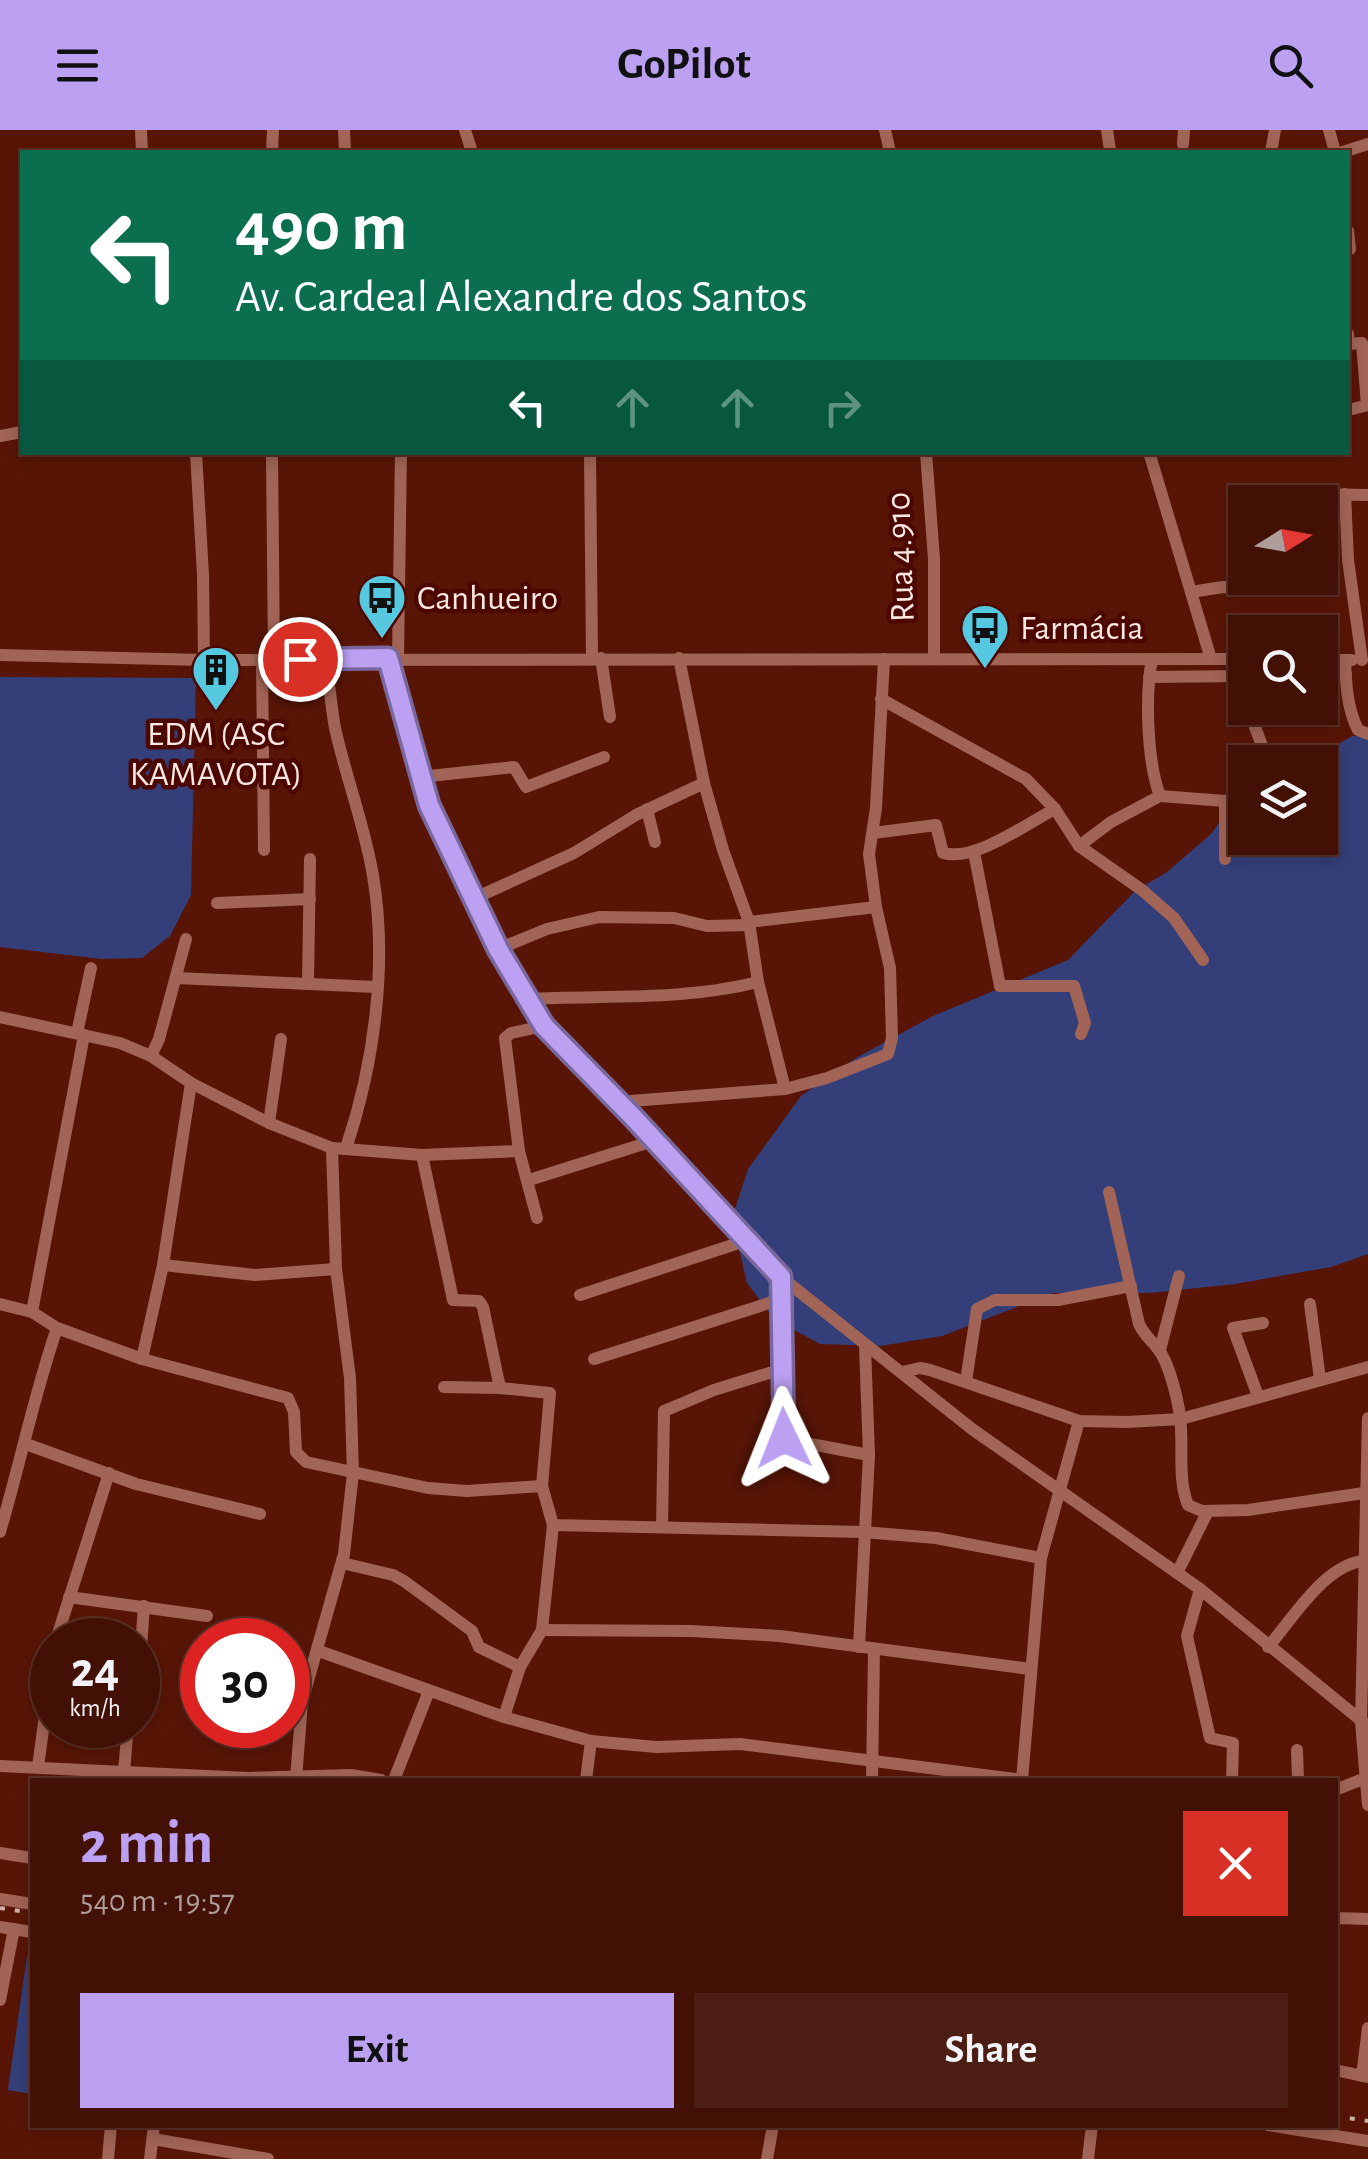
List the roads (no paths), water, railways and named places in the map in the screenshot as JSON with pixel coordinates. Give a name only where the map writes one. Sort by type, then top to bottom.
[{"type":"street","points":[[1107,130],[1110,150]]},
{"type":"street","points":[[1350,344],[1362,343],[1368,405]]},
{"type":"street","points":[[196,455],[204,660]]},
{"type":"street","points":[[264,850],[272,455]]},
{"type":"street","points":[[401,455],[393,658],[420,777],[444,839],[498,949],[544,1026],[781,1277],[972,1429],[1178,1573],[1365,1724]]},
{"type":"street","points":[[590,455],[597,658],[610,717]]},
{"type":"street","name":"Rua 4.910","points":[[926,455],[934,558],[934,659]]},
{"type":"street","points":[[1151,455],[1211,660]]},
{"type":"street","points":[[1338,494],[1368,495]]},
{"type":"street","points":[[1338,669],[1365,660],[1348,560],[1345,494]]},
{"type":"street","points":[[1191,592],[1228,587]]},
{"type":"street","points":[[0,655],[204,660],[1228,659]]},
{"type":"street","points":[[679,658],[704,783],[749,924],[758,982],[784,1088]]},
{"type":"street","points":[[618,1102],[784,1088],[826,1078],[888,1054],[892,1038],[890,968],[869,854],[884,659]]},
{"type":"street","points":[[1152,659],[1148,678],[1152,766],[1160,796]]},
{"type":"street","points":[[310,1670],[319,1652],[342,1563],[353,1473],[350,1378],[336,1270],[339,1148],[366,1068],[376,987],[378,909],[374,879],[335,727],[326,660]]},
{"type":"street","points":[[1338,665],[1346,667]]},
{"type":"street","points":[[1346,667],[1354,724],[1368,734]]},
{"type":"street","points":[[1148,678],[1228,676]]},
{"type":"street","points":[[881,699],[1026,780],[1055,808],[1079,846],[1174,918],[1203,960]]},
{"type":"street","points":[[420,777],[514,767],[526,787],[604,758]]},
{"type":"street","points":[[475,898],[574,853],[647,809],[704,783]]},
{"type":"street","points":[[1079,846],[1111,822],[1160,796],[1228,801]]},
{"type":"street","points":[[1225,802],[1225,859]]},
{"type":"street","points":[[873,833],[936,825],[946,855],[974,852],[1055,808]]},
{"type":"street","points":[[647,809],[655,842]]},
{"type":"street","points":[[974,852],[1000,986],[1074,986],[1085,1023],[1081,1034]]},
{"type":"street","points":[[308,983],[310,860]]},
{"type":"street","points":[[216,903],[310,899]]},
{"type":"street","points":[[498,949],[547,929],[599,918],[674,918],[707,926],[876,907]]},
{"type":"street","points":[[151,1056],[186,939]]},
{"type":"street","points":[[32,1312],[90,968]]},
{"type":"street","points":[[176,978],[376,987]]},
{"type":"street","points":[[528,999],[680,996],[720,992],[758,982]]},
{"type":"street","points":[[0,1017],[120,1043],[151,1056],[192,1084],[269,1123],[339,1148],[422,1155],[519,1152]]},
{"type":"street","points":[[537,1218],[519,1152],[505,1038],[511,1033],[544,1026]]},
{"type":"street","points":[[269,1123],[281,1038]]},
{"type":"street","points":[[142,1359],[163,1265],[192,1084]]},
{"type":"street","points":[[529,1180],[653,1141]]},
{"type":"street","points":[[422,1155],[453,1300],[478,1301],[484,1307],[500,1388]]},
{"type":"street","points":[[1108,1192],[1144,1335],[1160,1350],[1181,1419],[1188,1505],[1208,1511],[1248,1510],[1364,1493]]},
{"type":"street","points":[[580,1295],[748,1240]]},
{"type":"street","points":[[163,1265],[255,1275],[336,1270]]},
{"type":"street","points":[[1160,1350],[1179,1276]]},
{"type":"street","points":[[781,1277],[784,1438],[870,1455]]},
{"type":"street","points":[[966,1381],[977,1309],[987,1302],[1058,1300],[1131,1286]]},
{"type":"street","points":[[594,1358],[780,1299]]},
{"type":"street","points":[[0,1304],[32,1312],[57,1328],[142,1359],[288,1398],[293,1403],[295,1446],[306,1462],[428,1488],[467,1492],[542,1486]]},
{"type":"street","points":[[1310,1304],[1320,1379]]},
{"type":"street","points":[[1258,1396],[1233,1328],[1263,1323]]},
{"type":"street","points":[[0,1532],[57,1328]]},
{"type":"street","points":[[859,1647],[870,1455],[865,1346]]},
{"type":"street","points":[[902,1372],[920,1368],[1079,1421],[1181,1419],[1368,1367]]},
{"type":"street","points":[[662,1527],[664,1411],[714,1390],[782,1369]]},
{"type":"street","points":[[444,1388],[550,1392],[542,1486],[552,1524],[542,1630],[520,1667],[504,1717]]},
{"type":"street","points":[[1368,1418],[1364,1493],[1368,1805]]},
{"type":"street","points":[[1022,1778],[1041,1558],[1079,1421]]},
{"type":"street","points":[[26,1444],[136,1484],[260,1514]]},
{"type":"street","points":[[63,1618],[109,1474]]},
{"type":"street","points":[[1178,1573],[1208,1511]]},
{"type":"street","points":[[552,1524],[863,1532],[936,1538],[1041,1558]]},
{"type":"street","points":[[1268,1647],[1328,1575],[1350,1561],[1365,1560]]},
{"type":"street","points":[[342,1563],[393,1574],[465,1624],[480,1647],[520,1667]]},
{"type":"street","points":[[1200,1590],[1186,1636],[1210,1738],[1232,1742],[1232,1778]]},
{"type":"street","points":[[69,1597],[207,1616]]},
{"type":"street","points":[[143,1618],[144,1606]]},
{"type":"street","points":[[542,1630],[691,1631],[822,1640],[1030,1669]]},
{"type":"street","points":[[872,1778],[874,1650]]},
{"type":"street","points":[[319,1652],[504,1717],[590,1741],[656,1748],[740,1744],[1005,1778]]},
{"type":"street","points":[[395,1778],[428,1691]]},
{"type":"street","points":[[586,1778],[590,1741]]},
{"type":"street","points":[[38,1767],[41,1748]]},
{"type":"street","points":[[124,1772],[126,1748]]},
{"type":"street","points":[[296,1748],[296,1778]]},
{"type":"street","points":[[1297,1750],[1298,1778]]},
{"type":"street","points":[[0,1766],[204,1778]]},
{"type":"street","points":[[1338,1789],[1366,1777]]},
{"type":"street","points":[[0,1853],[30,1858]]},
{"type":"street","points":[[0,1899],[30,1904]]},
{"type":"street","points":[[1338,1918],[1368,1919]]},
{"type":"street","points":[[0,2000],[7,1928]]},
{"type":"street","points":[[1338,2071],[1365,2077],[1368,2028]]},
{"type":"street","points":[[108,2159],[111,2128]]},
{"type":"street","points":[[767,2159],[772,2128]]},
{"type":"street","points":[[1088,2159],[1092,2128]]},
{"type":"street","points":[[1287,2128],[1368,2141]]},
{"type":"street","points":[[150,2159],[154,2132],[268,2159]]},
{"type":"railway","points":[[0,1908],[30,1913]]},
{"type":"railway","points":[[1338,2116],[1368,2121]]},
{"type":"place","name":"Canhueiro","points":[[382,640]]},
{"type":"place","name":"Farmácia","points":[[985,670]]},
{"type":"place","name":"EDM (ASC KAMAVOTA)","points":[[216,712]]}]
